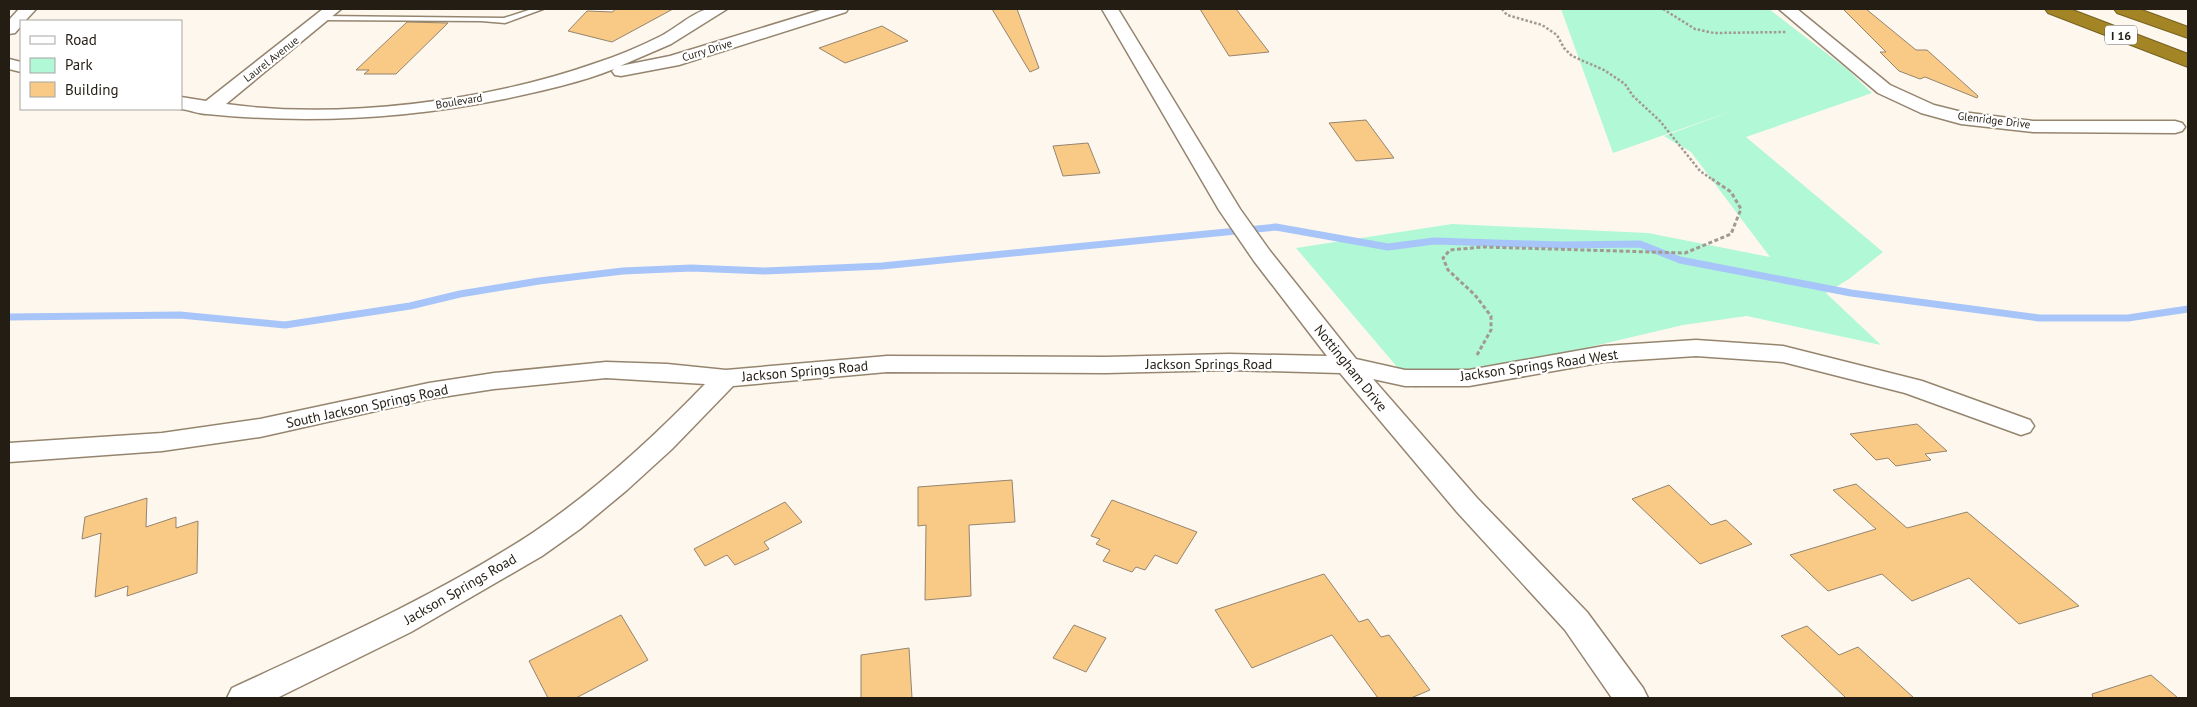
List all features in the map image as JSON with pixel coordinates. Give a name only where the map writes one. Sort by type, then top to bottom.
[{"type":"highway","name":"I 16","points":[[2054,9],[2188,61]]},
{"type":"highway","points":[[2124,9],[2188,33]]},
{"type":"highway","points":[[2164,9],[2188,18]]},
{"type":"street","points":[[9,29],[28,9]]},
{"type":"street","name":"Boulevard","points":[[182,103],[208,109],[291,114],[366,112],[471,99],[570,78],[650,48],[692,27],[719,9]]},
{"type":"street","name":"Curry Drive","points":[[570,78],[619,72],[673,61],[840,9]]},
{"type":"street","name":"Nottingham Drive","points":[[1110,9],[1244,231],[1347,366],[1467,505],[1576,622],[1631,698]]},
{"type":"street","name":"Glenridge Drive","points":[[1788,9],[1878,85],[1898,97],[1948,114],[1984,121],[2030,125],[2086,128],[2176,127]]},
{"type":"street","name":"Laurel Avenue","points":[[208,109],[328,13]]},
{"type":"street","name":"Jackson Springs Road West","points":[[1347,366],[1406,378],[1469,378],[1604,354],[1696,348],[1783,354],[1913,387],[2021,426]]},
{"type":"street","name":"Jackson Springs Road","points":[[244,698],[404,622],[543,540],[598,499],[638,464],[698,408],[726,378],[887,364],[1106,365],[1229,362],[1347,366]]},
{"type":"street","name":"South Jackson Springs Road","points":[[9,453],[162,442],[260,428],[350,410],[429,391],[555,374],[606,370],[667,372],[726,378]]},
{"type":"lane","points":[[328,13],[504,21],[538,9]]},
{"type":"path","points":[[1462,378],[1491,330],[1491,316],[1475,295],[1448,270],[1443,258],[1450,250],[1483,247],[1681,252],[1716,242],[1731,234],[1740,209],[1731,192],[1700,171],[1660,121],[1633,96],[1625,84],[1604,70],[1572,56],[1564,48],[1557,35],[1542,25],[1507,15],[1502,9]]},
{"type":"path","points":[[1662,9],[1695,29],[1714,33],[1814,31]]},
{"type":"green space","points":[[1561,9],[1769,9],[1847,69],[1872,93],[1746,137],[1883,252],[1849,279],[1826,293],[1881,345],[1747,316],[1683,325],[1415,388],[1296,248],[1452,224],[1648,233],[1770,257],[1691,152],[1664,136],[1738,109],[1613,153]]},
{"type":"building","points":[[615,9],[673,9],[612,42],[568,31],[587,11],[613,12]]},
{"type":"building","points":[[992,9],[1017,9],[1039,68],[1030,72]]},
{"type":"building","points":[[1200,9],[1236,9],[1269,52],[1229,56]]},
{"type":"building","points":[[1843,9],[1866,9],[1916,50],[1927,50],[1978,96],[1977,98],[1925,77],[1920,79],[1899,71],[1880,52],[1886,52]]},
{"type":"building","points":[[407,22],[448,23],[396,74],[364,74],[369,70],[356,70]]},
{"type":"building","points":[[882,26],[908,41],[845,63],[819,48]]},
{"type":"building","points":[[1366,120],[1394,158],[1356,161],[1329,123]]},
{"type":"building","points":[[1088,143],[1100,173],[1063,176],[1053,146]]},
{"type":"building","points":[[1917,424],[1947,451],[1925,454],[1931,460],[1896,466],[1888,458],[1876,460],[1850,434]]},
{"type":"building","points":[[1012,480],[1015,522],[969,525],[971,596],[925,600],[926,525],[918,526],[918,487]]},
{"type":"building","points":[[1856,484],[1907,528],[1967,512],[2079,606],[2019,624],[1969,578],[1912,601],[1882,574],[1828,591],[1790,555],[1876,529],[1833,490]]},
{"type":"building","points":[[1669,485],[1711,525],[1726,520],[1752,544],[1700,564],[1632,499]]},
{"type":"building","points":[[147,498],[146,527],[176,517],[176,528],[198,521],[197,573],[127,596],[128,586],[95,597],[101,533],[82,539],[85,517]]},
{"type":"building","points":[[1112,500],[1197,532],[1177,564],[1155,555],[1145,570],[1136,567],[1132,572],[1103,561],[1110,550],[1096,544],[1100,539],[1091,536]]},
{"type":"building","points":[[785,502],[802,522],[764,542],[769,549],[735,565],[727,555],[705,566],[694,549]]},
{"type":"building","points":[[1324,574],[1359,622],[1368,619],[1381,637],[1389,635],[1430,690],[1411,698],[1378,698],[1332,635],[1252,668],[1215,610]]},
{"type":"building","points":[[621,615],[648,660],[576,698],[548,698],[529,661]]},
{"type":"building","points":[[1074,625],[1106,638],[1086,672],[1053,658]]},
{"type":"building","points":[[1807,626],[1839,655],[1858,647],[1914,698],[1846,698],[1781,636]]},
{"type":"building","points":[[909,648],[912,698],[861,698],[861,655]]},
{"type":"building","points":[[2151,675],[2178,698],[2093,698],[2092,694]]},
{"type":"waterway","points":[[9,317],[180,315],[285,325],[410,306],[460,294],[539,281],[623,271],[691,268],[765,271],[882,266],[1276,227],[1388,247],[1434,241],[1561,245],[1640,244],[1680,260],[1851,293],[2039,318],[2128,318],[2188,309]]}]
